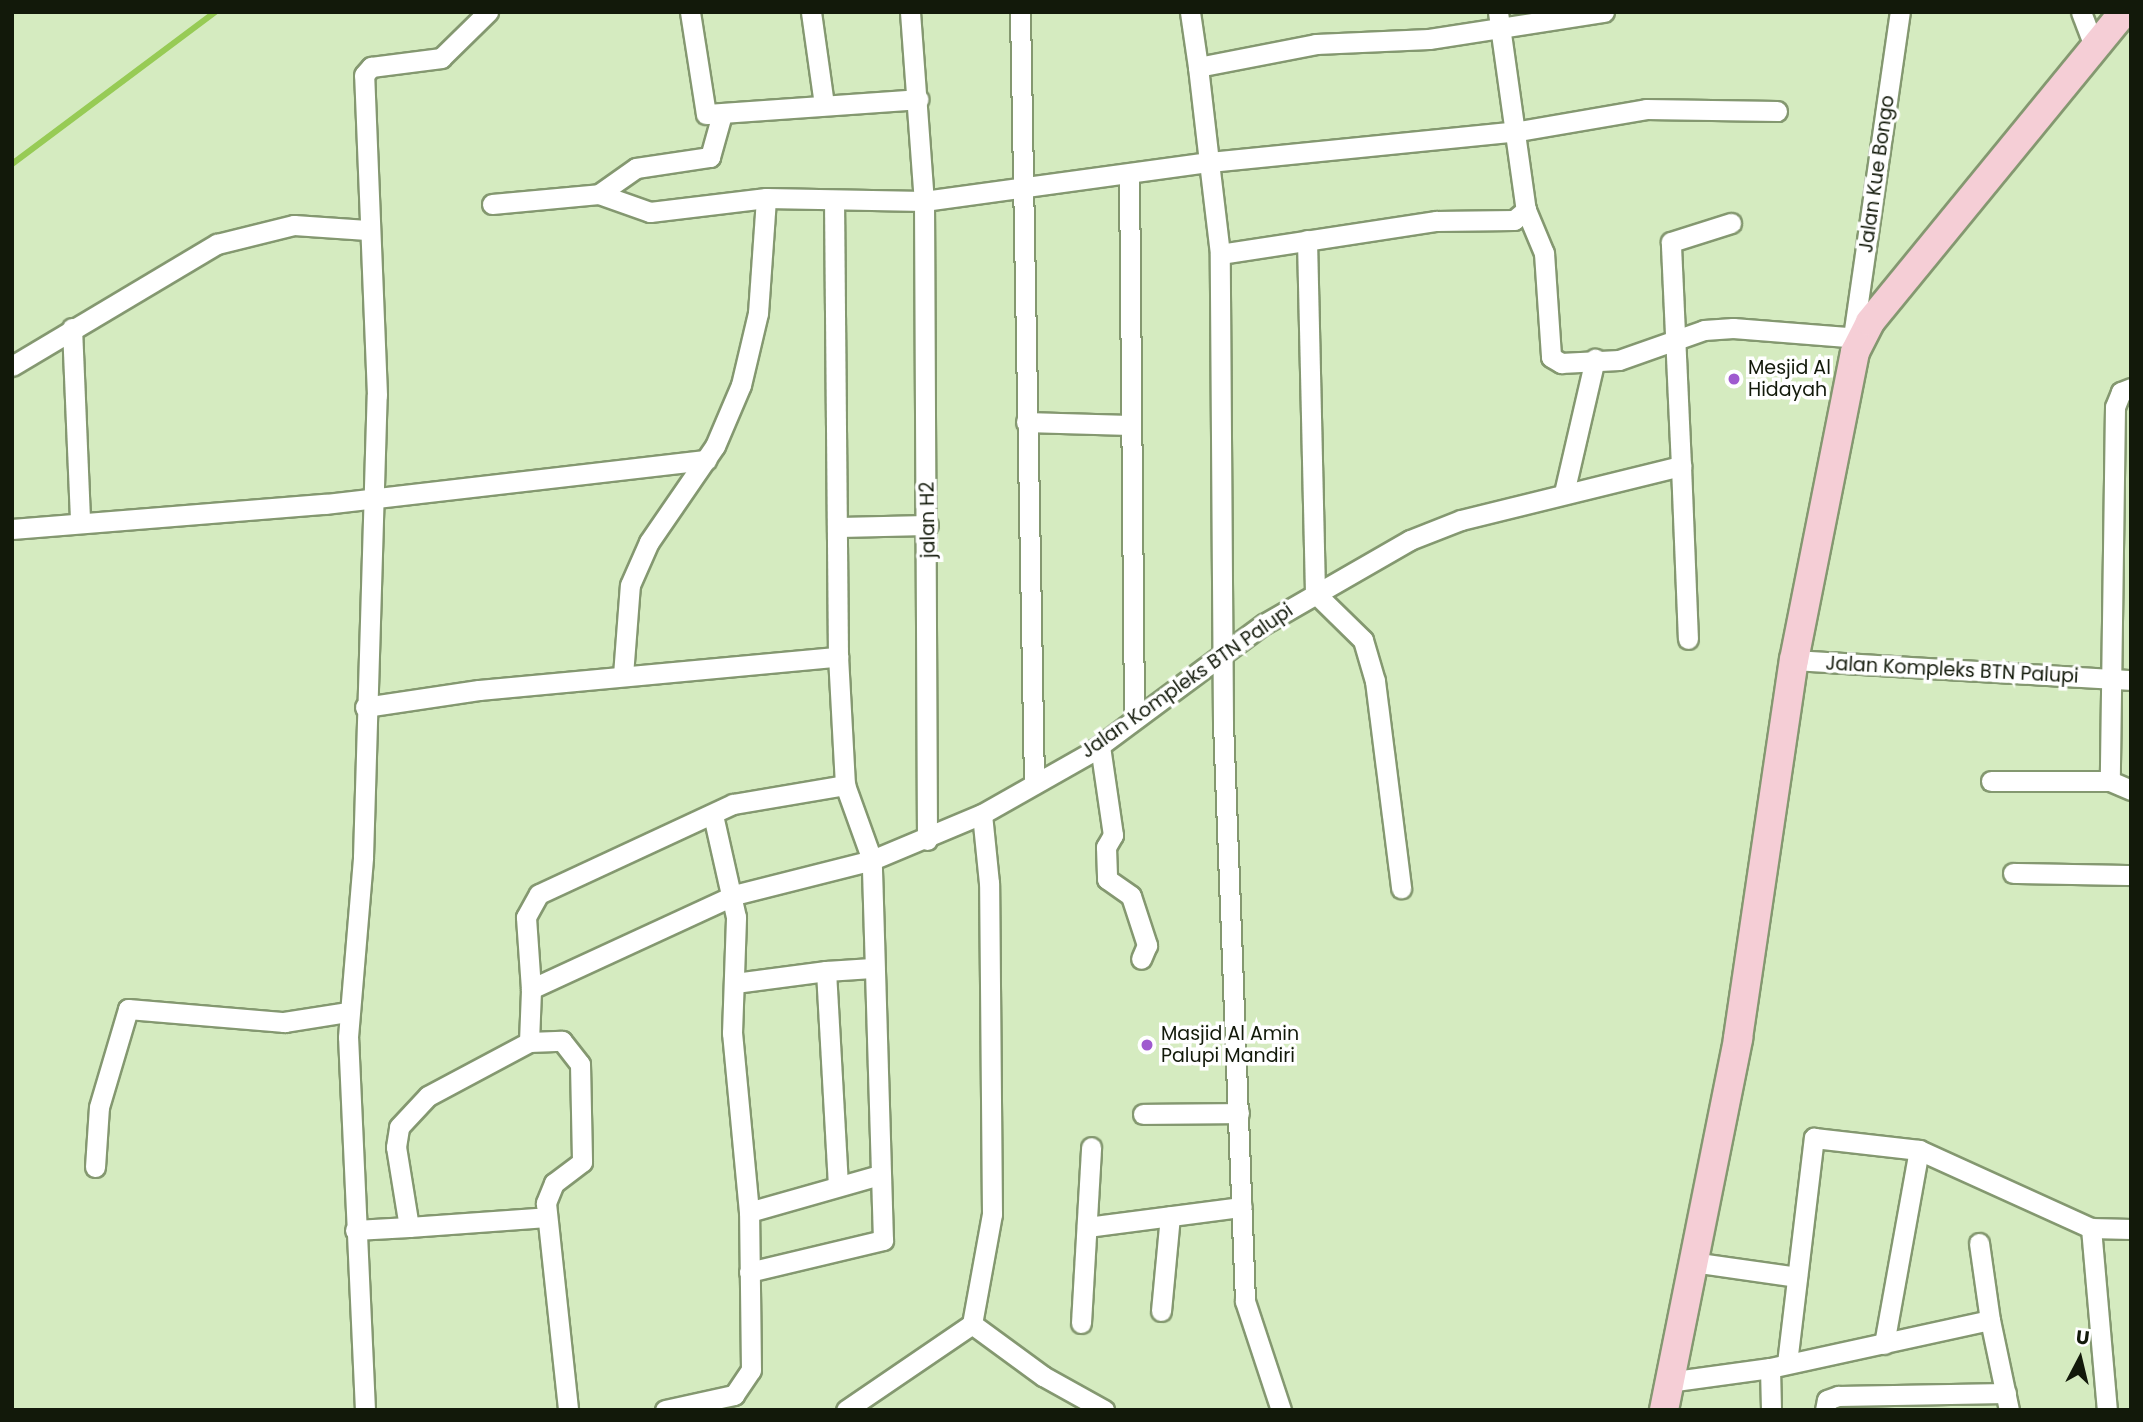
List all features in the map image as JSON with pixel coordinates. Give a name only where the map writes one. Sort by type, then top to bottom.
[{"type":"main road","points":[[1664,1410],[1744,999],[1794,660],[1857,337],[2124,12]]},
{"type":"street","points":[[365,1410],[355,1230],[348,1012],[361,911],[377,354],[368,230],[366,70],[441,58],[488,12]]},
{"type":"street","points":[[690,12],[702,111],[722,114],[918,99]]},
{"type":"street","points":[[811,12],[824,105]]},
{"type":"street","name":"jalan H2","points":[[910,12],[924,201],[928,525],[927,840]]},
{"type":"street","points":[[1020,12],[1027,190],[1026,422],[1034,783]]},
{"type":"street","points":[[1190,12],[1220,254],[1222,653],[1248,1322],[1281,1410]]},
{"type":"street","points":[[1198,67],[1317,44],[1429,39],[1499,19],[1604,12]]},
{"type":"street","name":"Jalan Kue Bongo","points":[[1857,337],[1900,12]]},
{"type":"street","points":[[2081,12],[2094,46]]},
{"type":"street","points":[[1499,19],[1519,131],[1526,210],[1545,253],[1547,351],[1561,363],[1595,359],[1619,360],[1677,340],[1733,328],[1857,337]]},
{"type":"street","points":[[492,204],[599,194],[650,212],[766,198],[924,201],[1027,190],[1209,162],[1519,131],[1646,109],[1777,111]]},
{"type":"street","points":[[599,194],[626,172],[710,157],[722,114]]},
{"type":"street","points":[[1129,174],[1129,425],[1134,718]]},
{"type":"street","points":[[623,675],[630,585],[649,542],[706,460],[728,420],[753,342],[766,198]]},
{"type":"street","points":[[749,1272],[883,1240],[872,968],[872,860],[845,785],[838,657],[834,201]]},
{"type":"street","points":[[1220,254],[1436,222],[1514,220],[1526,210]]},
{"type":"street","points":[[1688,639],[1671,242],[1731,223]]},
{"type":"street","points":[[12,366],[217,244],[294,225],[368,230]]},
{"type":"street","points":[[1307,240],[1315,593],[1363,640],[1375,681],[1401,888]]},
{"type":"street","points":[[72,328],[80,522]]},
{"type":"street","points":[[1564,493],[1595,359]]},
{"type":"street","points":[[2110,781],[2115,407],[2121,392],[2131,388]]},
{"type":"street","points":[[1026,422],[1129,425]]},
{"type":"street","points":[[12,529],[372,497],[706,460]]},
{"type":"street","name":"Jalan Kompleks BTN Palupi","points":[[531,989],[734,895],[872,860],[927,840],[982,814],[1100,746],[1222,653],[1315,593],[1410,540],[1564,493],[1681,466]]},
{"type":"street","points":[[838,527],[928,525]]},
{"type":"street","points":[[365,707],[623,675],[838,657]]},
{"type":"street","name":"Jalan Kompleks BTN Palupi","points":[[1794,660],[2131,680]]},
{"type":"street","points":[[1100,746],[1113,835],[1105,847],[1107,880],[1130,896],[1147,945],[1141,960]]},
{"type":"street","points":[[1991,780],[2110,781],[2131,790]]},
{"type":"street","points":[[529,1042],[531,989],[525,939],[533,900],[748,799],[845,785]]},
{"type":"street","points":[[846,1410],[972,1324],[992,1214],[989,883],[982,814]]},
{"type":"street","points":[[665,1410],[734,1395],[748,1381],[749,1212],[732,1033],[735,984],[734,895],[713,815]]},
{"type":"street","points":[[2012,873],[2131,875]]},
{"type":"street","points":[[735,984],[826,971],[872,968]]},
{"type":"street","points":[[826,971],[838,1186]]},
{"type":"street","points":[[95,1167],[99,1107],[128,1009],[284,1022],[348,1012]]},
{"type":"street","points":[[409,1227],[396,1147],[406,1114],[529,1042],[562,1041],[580,1064],[582,1162],[550,1189],[547,1217],[568,1410]]},
{"type":"street","points":[[1143,1114],[1239,1113]]},
{"type":"street","points":[[1771,1410],[1797,1277],[1814,1138],[1919,1150],[2091,1228],[2131,1229]]},
{"type":"street","points":[[1081,1323],[1091,1147]]},
{"type":"street","points":[[1884,1344],[1919,1150]]},
{"type":"street","points":[[749,1212],[880,1175]]},
{"type":"street","points":[[1087,1227],[1242,1207]]},
{"type":"street","points":[[1161,1311],[1170,1216]]},
{"type":"street","points":[[355,1230],[547,1217]]},
{"type":"street","points":[[2091,1228],[2108,1410]]},
{"type":"street","points":[[1825,1410],[1827,1400],[1838,1396],[2007,1401],[1990,1320],[1979,1242]]},
{"type":"street","points":[[1692,1262],[1797,1277]]},
{"type":"street","points":[[1668,1382],[1779,1365],[1990,1320]]},
{"type":"street","points":[[972,1324],[1043,1376],[1104,1410]]},
{"type":"waterway","points":[[12,164],[215,12]]},
{"type":"place","name":"Mesjid Al Hidayah","points":[[1734,379]]},
{"type":"place","name":"Masjid Al Amin Palupi Mandiri","points":[[1147,1045]]}]
